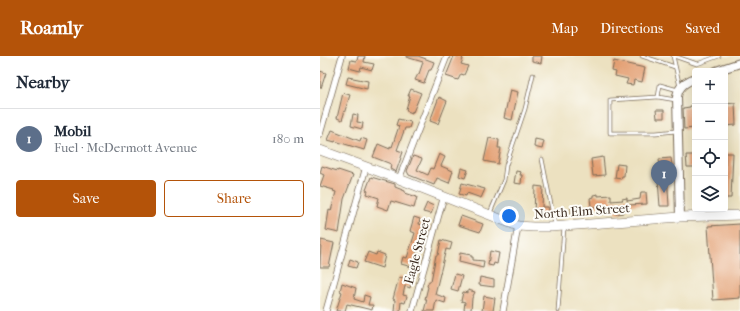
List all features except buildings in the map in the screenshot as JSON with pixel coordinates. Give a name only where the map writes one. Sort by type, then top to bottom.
[{"type":"main road","points":[[725,68],[740,63]]},
{"type":"main road","points":[[680,217],[677,100],[679,89],[692,80]]},
{"type":"main road","name":"North Elm Street","points":[[320,150],[444,196],[518,226],[533,228],[680,217],[740,215]]},
{"type":"street","points":[[320,134],[342,56]]},
{"type":"street","points":[[398,179],[447,56]]},
{"type":"street","points":[[326,311],[366,167]]},
{"type":"street","name":"Eagle Street","points":[[412,311],[444,196]]},
{"type":"street","points":[[503,311],[518,226]]},
{"type":"lane","points":[[642,56],[675,67]]},
{"type":"lane","points":[[658,97],[660,85],[679,89],[673,56],[697,64],[719,56]]},
{"type":"lane","points":[[489,214],[504,180],[506,165],[525,109],[532,75]]},
{"type":"lane","points":[[677,100],[658,97],[610,100],[610,133],[656,133],[678,130]]},
{"type":"lane","points":[[542,160],[560,226],[558,311]]},
{"type":"place","name":"Mobil","points":[[664,193]]}]
